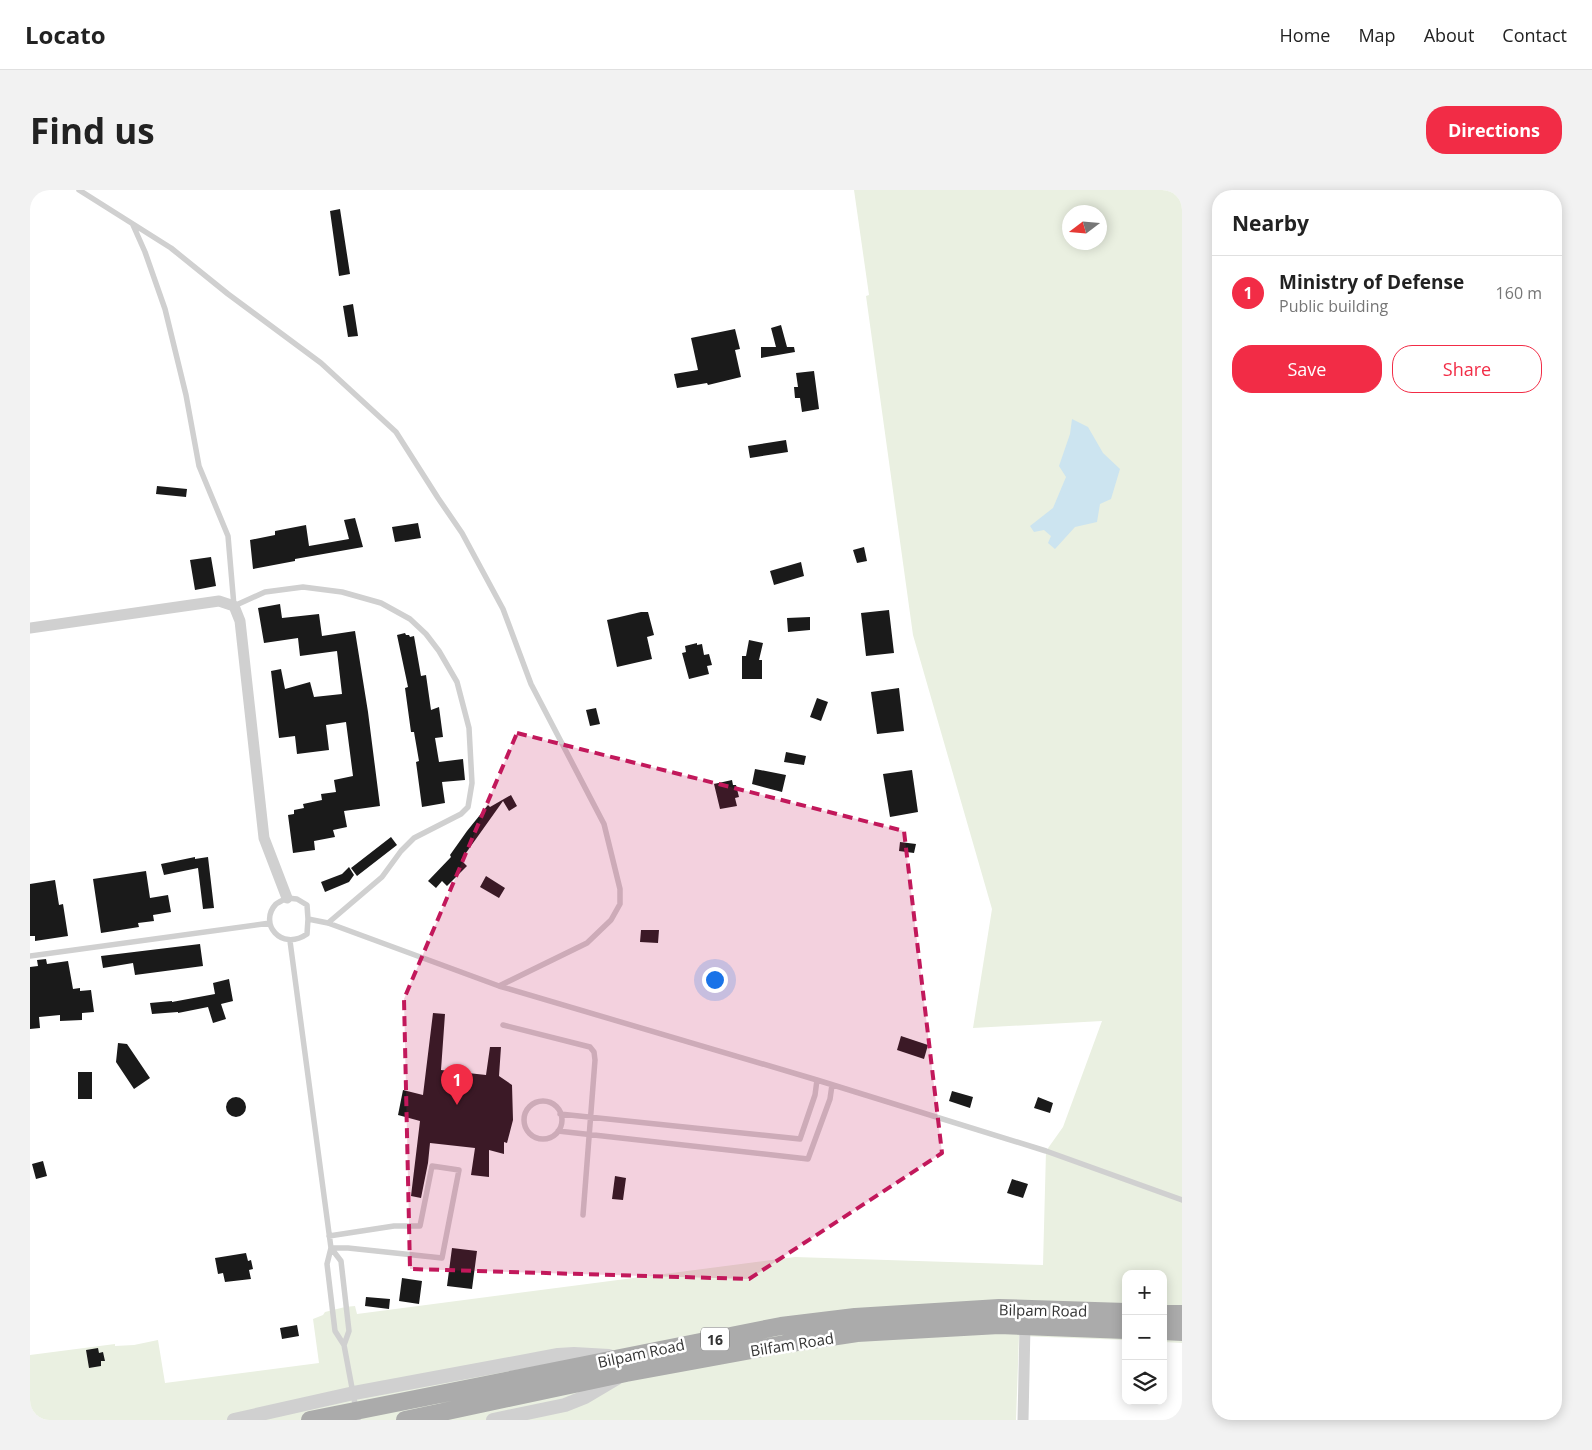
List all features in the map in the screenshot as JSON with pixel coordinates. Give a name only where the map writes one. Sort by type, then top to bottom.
[{"type":"main road","name":"Bilpam Road","points":[[310,1420],[357,1416],[624,1365],[782,1326],[855,1317],[999,1308],[1122,1312]]},
{"type":"main road","points":[[1167,1314],[1182,1314]]},
{"type":"main road","name":"Bilfam Road","points":[[404,1420],[624,1365],[857,1333],[999,1325],[1122,1330]]},
{"type":"main road","points":[[1167,1331],[1182,1332]]},
{"type":"street","points":[[30,628],[219,602],[234,606],[240,621],[264,838],[286,898]]},
{"type":"street","points":[[1023,1420],[1025,1326]]},
{"type":"street","points":[[234,1420],[354,1392],[558,1355],[574,1354],[624,1365]]},
{"type":"street","points":[[493,1420],[576,1401],[624,1365]]},
{"type":"lane","points":[[78,190],[171,248],[228,294],[321,363],[396,432],[462,532],[503,609],[531,684],[604,824],[620,889],[620,904],[610,920],[587,943],[499,986]]},
{"type":"lane","points":[[133,225],[146,252],[165,309],[186,394],[199,466],[228,536],[234,606],[265,592],[303,587],[342,592],[381,603],[401,613],[422,630],[439,652],[457,682],[469,728],[472,783],[468,806],[461,814],[414,838],[401,851],[382,877],[328,923]]},
{"type":"lane","points":[[286,898],[297,899],[306,905],[308,919],[306,934],[299,939],[290,941],[281,938],[274,932],[270,923],[271,912],[277,903],[286,898]]},
{"type":"lane","points":[[308,919],[328,923],[499,986],[817,1080],[1046,1151],[1182,1200]]},
{"type":"lane","points":[[30,956],[270,923]]},
{"type":"lane","points":[[290,941],[331,1248],[327,1264],[334,1317],[336,1331],[344,1345],[357,1416]]},
{"type":"lane","points":[[503,1025],[590,1047],[594,1052],[590,1135],[583,1215]]},
{"type":"lane","points":[[560,1114],[800,1139],[816,1095],[817,1080]]},
{"type":"lane","points":[[558,1131],[808,1159],[830,1099],[832,1085]]},
{"type":"lane","points":[[544,1102],[555,1106],[562,1122],[558,1131],[545,1139],[534,1136],[526,1127],[525,1115],[532,1105],[544,1102]]},
{"type":"lane","points":[[329,1236],[394,1226],[420,1226],[432,1166],[459,1170],[442,1258],[348,1248],[331,1248]]},
{"type":"lane","points":[[331,1248],[341,1261],[349,1331],[344,1345]]},
{"type":"highlighted area","points":[[517,733],[904,831],[942,1153],[749,1279],[410,1269],[404,999]]},
{"type":"green space","points":[[854,190],[1182,190],[1182,1343],[1167,1342],[1167,1270],[1122,1270],[1122,1340],[1019,1336],[1016,1420],[30,1420],[30,1355],[115,1344],[115,1346],[134,1345],[158,1340],[165,1383],[319,1363],[313,1319],[323,1315],[325,1312],[345,1307],[355,1306],[357,1314],[795,1257],[1043,1265],[1046,1151],[1063,1127],[1102,1021],[973,1028],[992,909],[913,635],[866,296],[869,295]]},
{"type":"water","points":[[1072,419],[1088,427],[1103,453],[1120,469],[1111,499],[1100,504],[1097,522],[1075,527],[1055,549],[1048,543],[1051,536],[1044,530],[1034,532],[1030,526],[1053,508],[1066,477],[1059,466],[1070,434]]},
{"type":"building","points":[[340,209],[350,274],[339,276],[330,211]]},
{"type":"building","points":[[353,304],[358,336],[348,337],[343,306]]},
{"type":"building","points":[[781,325],[787,347],[794,347],[795,352],[761,358],[761,347],[776,347],[771,328]]},
{"type":"building","points":[[735,329],[740,349],[735,350],[741,377],[708,385],[707,383],[677,388],[674,374],[698,370],[691,338]]},
{"type":"building","points":[[814,371],[819,409],[802,412],[800,398],[795,398],[794,387],[798,387],[796,373]]},
{"type":"building","points":[[786,440],[788,452],[750,458],[748,446]]},
{"type":"building","points":[[157,486],[187,489],[186,497],[156,494]]},
{"type":"building","points":[[355,518],[363,547],[295,559],[295,561],[253,569],[250,540],[275,535],[275,531],[306,525],[309,546],[349,539],[344,520]]},
{"type":"building","points":[[418,523],[421,538],[395,542],[392,527]]},
{"type":"building","points":[[864,547],[867,561],[857,563],[853,550]]},
{"type":"building","points":[[211,557],[216,586],[195,590],[190,560]]},
{"type":"building","points":[[801,562],[804,576],[774,585],[770,571]]},
{"type":"building","points":[[280,604],[282,618],[319,614],[322,636],[355,631],[380,806],[344,811],[347,827],[333,830],[335,837],[314,841],[315,850],[293,853],[288,815],[294,814],[294,810],[304,808],[303,804],[322,800],[321,794],[336,792],[334,780],[353,776],[346,722],[326,725],[329,750],[297,754],[295,736],[279,738],[271,671],[281,669],[285,689],[310,682],[314,697],[342,694],[337,651],[300,656],[298,638],[264,643],[258,608]]},
{"type":"building","points":[[889,610],[894,653],[866,656],[861,613]]},
{"type":"building","points":[[648,612],[654,635],[647,637],[652,659],[617,667],[607,620]]},
{"type":"building","points":[[810,617],[810,630],[788,632],[787,618]]},
{"type":"building","points":[[405,633],[410,637],[414,636],[421,676],[426,675],[431,710],[439,707],[443,737],[435,738],[439,762],[463,759],[465,780],[442,782],[445,803],[422,807],[416,762],[419,761],[414,732],[411,732],[405,688],[408,687],[397,635]]},
{"type":"building","points":[[749,640],[763,643],[759,660],[762,660],[762,679],[742,679],[742,656],[746,656]]},
{"type":"building","points":[[697,643],[697,645],[702,644],[704,655],[709,654],[712,665],[707,666],[709,674],[689,679],[682,653],[686,652],[685,646]]},
{"type":"building","points":[[899,688],[904,731],[877,734],[871,692]]},
{"type":"building","points":[[817,698],[828,702],[821,721],[810,717]]},
{"type":"building","points":[[596,708],[600,724],[590,726],[586,710]]},
{"type":"building","points":[[786,752],[806,756],[804,765],[784,762]]},
{"type":"building","points":[[755,769],[786,775],[782,792],[752,784]]},
{"type":"building","points":[[912,770],[918,812],[890,817],[883,774]]},
{"type":"building","points":[[732,780],[733,785],[736,785],[739,797],[735,798],[737,806],[720,809],[714,784]]},
{"type":"building","points":[[511,795],[517,806],[509,811],[503,801],[461,860],[467,866],[447,886],[442,881],[436,888],[428,881],[451,857],[450,855],[467,831],[488,805],[490,807]]},
{"type":"building","points":[[391,837],[397,845],[357,876],[351,868]]},
{"type":"building","points":[[900,842],[916,844],[914,853],[899,851]]},
{"type":"building","points":[[195,857],[195,859],[208,857],[214,908],[203,909],[198,868],[164,875],[161,864]]},
{"type":"building","points":[[349,867],[354,875],[349,882],[325,892],[321,882],[342,874]]},
{"type":"building","points":[[146,871],[150,898],[168,895],[171,912],[153,915],[154,921],[138,923],[139,927],[101,933],[93,879]]},
{"type":"building","points":[[486,876],[505,888],[499,898],[480,887]]},
{"type":"building","points":[[55,880],[59,905],[63,904],[68,936],[35,941],[35,936],[30,936],[30,884]]},
{"type":"building","points":[[641,930],[659,930],[658,943],[640,942]]},
{"type":"building","points":[[200,944],[203,966],[135,975],[133,963],[103,968],[101,956]]},
{"type":"building","points":[[46,959],[47,964],[68,961],[73,989],[80,988],[80,991],[91,990],[94,1012],[82,1013],[82,1020],[60,1021],[60,1015],[39,1017],[40,1028],[30,1029],[30,967],[38,966],[37,960]]},
{"type":"building","points":[[229,979],[233,1001],[221,1004],[226,1019],[213,1023],[208,1007],[178,1013],[152,1014],[150,1003],[172,1002],[215,994],[213,983]]},
{"type":"building","points":[[433,1013],[445,1014],[441,1070],[486,1075],[490,1047],[501,1047],[499,1076],[512,1085],[513,1120],[507,1143],[504,1142],[504,1154],[489,1150],[489,1177],[471,1175],[475,1148],[430,1143],[421,1198],[411,1196],[420,1121],[398,1115],[403,1090],[423,1095]]},
{"type":"building","points":[[901,1036],[928,1045],[924,1059],[897,1050]]},
{"type":"building","points":[[118,1043],[127,1044],[150,1078],[134,1089],[116,1062]]},
{"type":"building","points":[[78,1072],[92,1072],[92,1099],[78,1099]]},
{"type":"building","points":[[952,1091],[973,1097],[970,1108],[949,1101]]},
{"type":"building","points":[[236,1097],[243,1100],[246,1107],[243,1114],[236,1117],[229,1114],[226,1107],[229,1100]]},
{"type":"building","points":[[1038,1097],[1053,1103],[1050,1113],[1034,1108]]},
{"type":"building","points":[[43,1161],[47,1176],[36,1179],[32,1164]]},
{"type":"building","points":[[615,1176],[626,1178],[623,1200],[612,1199]]},
{"type":"building","points":[[1012,1179],[1028,1184],[1023,1198],[1007,1193]]},
{"type":"building","points":[[452,1248],[477,1251],[472,1289],[447,1286]]},
{"type":"building","points":[[246,1253],[248,1261],[251,1260],[253,1269],[249,1270],[251,1279],[225,1282],[223,1273],[218,1274],[215,1258]]},
{"type":"building","points":[[402,1278],[422,1281],[419,1304],[399,1301]]},
{"type":"building","points":[[366,1297],[390,1299],[389,1309],[365,1306]]},
{"type":"building","points":[[297,1325],[299,1336],[282,1339],[280,1328]]},
{"type":"building","points":[[98,1348],[99,1353],[103,1352],[105,1361],[101,1361],[101,1366],[89,1368],[86,1350]]},
{"type":"place","name":"Ministry of Defense","points":[[457,1105]]}]
